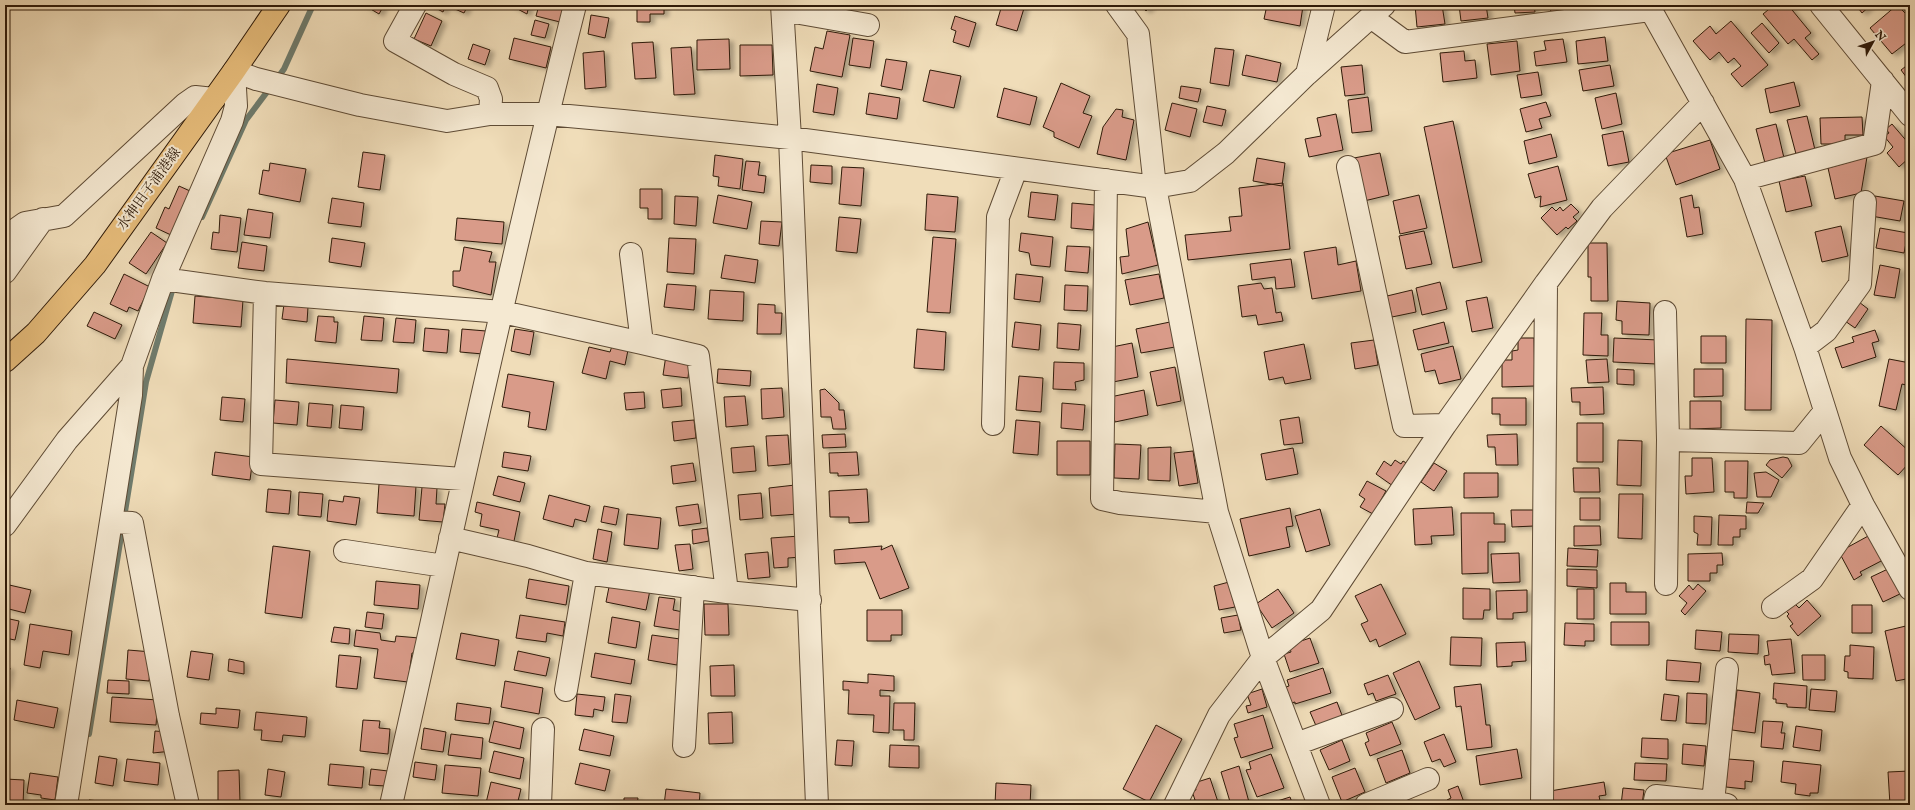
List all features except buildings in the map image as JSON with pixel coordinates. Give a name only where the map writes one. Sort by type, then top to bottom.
[{"type":"main road","name":"水神田子浦港線","points":[[5,360],[36,333],[95,265],[234,71],[279,5]]},
{"type":"street","points":[[415,5],[395,41],[454,74],[487,88],[491,99],[490,114]]},
{"type":"street","points":[[391,805],[462,479],[547,114],[575,5]]},
{"type":"street","points":[[1117,5],[1138,34],[1155,186],[1217,512],[1263,658],[1319,805]]},
{"type":"street","points":[[1307,74],[1324,5]]},
{"type":"street","points":[[1821,5],[1910,115]]},
{"type":"street","points":[[817,805],[810,600],[790,138],[782,7],[868,25]]},
{"type":"street","points":[[66,805],[131,395],[132,366],[163,279],[232,121],[236,106],[234,71],[256,79],[360,105],[448,121],[490,114],[547,114],[790,138],[1016,169],[1155,186],[1190,180],[1226,153],[1307,74],[1377,11],[1405,42],[1649,8],[1745,179],[1805,347],[1840,458],[1863,505],[1910,588]]},
{"type":"street","points":[[1745,179],[1874,144],[1883,81]]},
{"type":"street","points":[[5,242],[15,230],[24,223],[64,216],[185,104],[195,97],[214,99]]},
{"type":"street","points":[[1175,805],[1220,716],[1263,658],[1321,610],[1445,425],[1546,283],[1602,208],[1703,103]]},
{"type":"street","points":[[1348,167],[1404,426],[1445,425]]},
{"type":"street","points":[[993,424],[998,217],[1016,169]]},
{"type":"street","points":[[1106,180],[1102,499],[1120,503],[1217,512]]},
{"type":"street","points":[[1805,347],[1826,331],[1860,284],[1866,202]]},
{"type":"street","points":[[5,272],[43,219]]},
{"type":"street","points":[[631,254],[642,343]]},
{"type":"street","points":[[163,279],[265,293],[502,312],[698,356],[727,592]]},
{"type":"street","points":[[1542,805],[1546,283]]},
{"type":"street","points":[[265,293],[261,464],[462,479]]},
{"type":"street","points":[[1665,312],[1668,440],[1666,584]]},
{"type":"street","points":[[5,525],[67,440],[132,366]]},
{"type":"street","points":[[1668,440],[1799,443],[1825,410]]},
{"type":"street","points":[[1773,607],[1812,579],[1863,505]]},
{"type":"street","points":[[111,522],[132,523],[168,716],[188,805]]},
{"type":"street","points":[[450,538],[528,556],[586,573],[727,592],[810,600]]},
{"type":"street","points":[[345,551],[444,566]]},
{"type":"street","points":[[566,690],[586,573]]},
{"type":"street","points":[[684,746],[693,587]]},
{"type":"street","points":[[1654,805],[1656,796],[1720,804],[1727,669]]},
{"type":"street","points":[[1296,744],[1392,709]]},
{"type":"street","points":[[540,805],[543,729]]},
{"type":"street","points":[[1366,805],[1428,779]]},
{"type":"waterway","points":[[276,80],[284,69],[313,5]]},
{"type":"waterway","points":[[202,217],[246,120],[270,88]]},
{"type":"waterway","points":[[89,734],[146,382],[174,284]]}]
